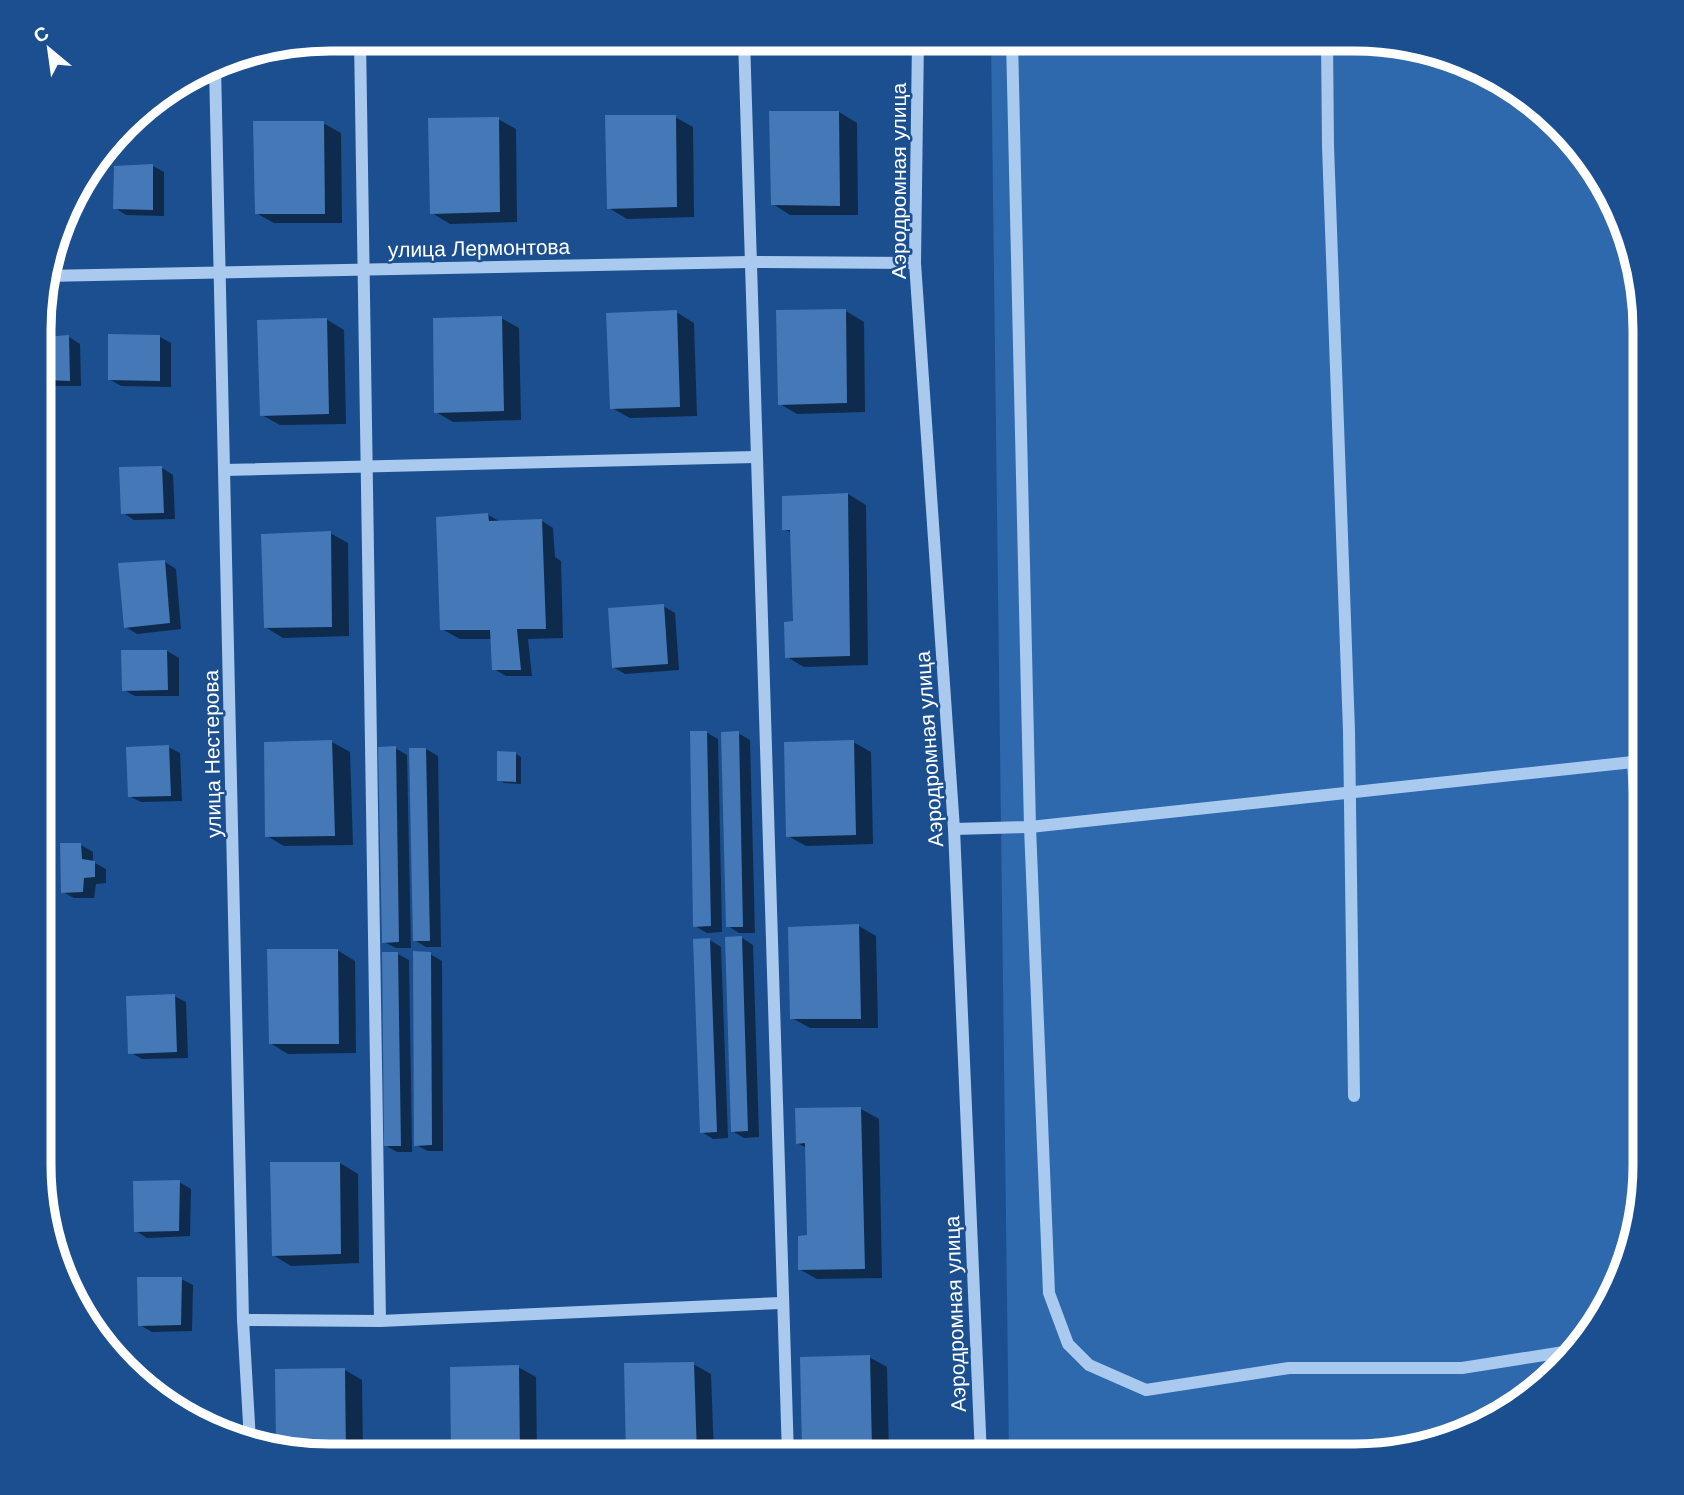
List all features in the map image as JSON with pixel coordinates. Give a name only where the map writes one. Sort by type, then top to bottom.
[{"type":"street","points":[[360,51],[380,1321]]},
{"type":"street","points":[[744,51],[787,1444]]},
{"type":"street","name":"Аэродромная улица","points":[[918,51],[915,263],[954,829],[980,1444]]},
{"type":"street","points":[[1012,51],[1030,827],[1049,1293],[1068,1344],[1089,1365],[1146,1391],[1289,1368],[1462,1368],[1561,1352]]},
{"type":"street","points":[[1327,51],[1350,793],[1353,1096]]},
{"type":"street","name":"улица Нестерова","points":[[215,75],[243,1320],[249,1432]]},
{"type":"street","name":"улица Лермонтова","points":[[56,276],[749,262],[915,263]]},
{"type":"street","points":[[225,470],[755,457]]},
{"type":"street","points":[[954,829],[1030,827],[1633,762]]},
{"type":"street","points":[[243,1320],[380,1321],[781,1303]]},
{"type":"shaded area","points":[[991,51],[1373,51],[1427,60],[1478,79],[1494,88],[1524,108],[1552,132],[1576,160],[1605,206],[1628,275],[1633,311],[1633,1184],[1624,1238],[1605,1289],[1596,1305],[1576,1335],[1552,1363],[1524,1387],[1494,1407],[1478,1416],[1427,1435],[1373,1444],[1009,1444]]},
{"type":"building","points":[[769,111],[839,111],[840,206],[771,205]]},
{"type":"building","points":[[605,115],[676,115],[677,207],[607,209]]},
{"type":"building","points":[[499,117],[500,212],[430,214],[428,118]]},
{"type":"building","points":[[253,121],[324,121],[325,214],[255,214]]},
{"type":"building","points":[[153,164],[153,210],[113,209],[114,166]]},
{"type":"building","points":[[846,309],[847,403],[778,405],[776,310]]},
{"type":"building","points":[[677,310],[680,407],[610,409],[606,313]]},
{"type":"building","points":[[502,316],[504,411],[434,413],[433,318]]},
{"type":"building","points":[[327,318],[329,414],[260,416],[257,320]]},
{"type":"building","points":[[108,334],[160,335],[160,381],[108,380]]},
{"type":"building","points":[[69,335],[70,381],[51,380],[51,336]]},
{"type":"building","points":[[162,466],[164,513],[121,514],[119,467]]},
{"type":"building","points":[[848,493],[850,656],[785,658],[784,622],[793,621],[790,530],[782,530],[782,496]]},
{"type":"building","points":[[488,513],[489,521],[542,519],[546,629],[517,629],[521,670],[492,670],[490,630],[440,630],[436,517]]},
{"type":"building","points":[[331,531],[332,627],[264,628],[261,534]]},
{"type":"building","points":[[165,560],[170,623],[124,628],[118,563]]},
{"type":"building","points":[[664,604],[668,664],[612,668],[608,608]]},
{"type":"building","points":[[121,650],[167,650],[168,690],[122,691]]},
{"type":"building","points":[[690,731],[707,731],[711,926],[693,927]]},
{"type":"building","points":[[739,731],[743,927],[726,927],[721,732]]},
{"type":"building","points":[[332,740],[335,836],[265,837],[264,742]]},
{"type":"building","points":[[854,740],[856,835],[786,837],[784,742]]},
{"type":"building","points":[[169,745],[171,796],[128,797],[126,747]]},
{"type":"building","points":[[396,746],[399,942],[382,943],[378,747]]},
{"type":"building","points":[[409,748],[426,748],[430,941],[413,941]]},
{"type":"building","points":[[497,751],[516,752],[516,782],[497,781]]},
{"type":"building","points":[[60,843],[81,843],[82,859],[95,861],[95,877],[84,878],[83,892],[61,893]]},
{"type":"building","points":[[859,924],[861,1019],[790,1019],[788,927]]},
{"type":"building","points":[[742,936],[748,1131],[731,1132],[725,937]]},
{"type":"building","points":[[710,938],[717,1132],[700,1133],[693,939]]},
{"type":"building","points":[[267,949],[338,949],[339,1044],[269,1044]]},
{"type":"building","points":[[413,951],[431,952],[432,1145],[414,1146]]},
{"type":"building","points":[[382,952],[398,952],[401,1146],[384,1146]]},
{"type":"building","points":[[175,994],[177,1052],[128,1054],[126,996]]},
{"type":"building","points":[[861,1107],[865,1269],[798,1270],[798,1236],[807,1235],[805,1143],[796,1144],[795,1108]]},
{"type":"building","points":[[270,1162],[340,1162],[341,1254],[272,1256]]},
{"type":"building","points":[[180,1180],[179,1231],[134,1232],[133,1181]]},
{"type":"building","points":[[137,1277],[182,1277],[181,1325],[138,1326]]},
{"type":"building","points":[[870,1355],[872,1444],[802,1444],[800,1357]]},
{"type":"building","points":[[694,1362],[697,1444],[626,1444],[624,1363]]},
{"type":"building","points":[[519,1365],[520,1444],[451,1444],[450,1367]]},
{"type":"building","points":[[345,1368],[346,1444],[311,1444],[276,1439],[275,1369]]}]
